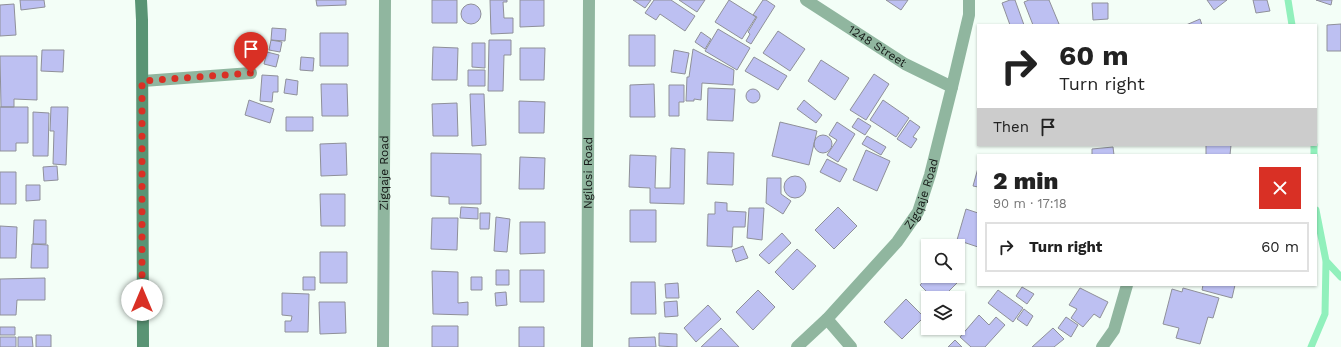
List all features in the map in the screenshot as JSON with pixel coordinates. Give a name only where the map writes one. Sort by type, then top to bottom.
[{"type":"street","points":[[140,0],[142,20],[142,347]]},
{"type":"street","name":"Zigqaje Road","points":[[383,347],[385,0]]},
{"type":"street","name":"Ngilosi Road","points":[[587,347],[590,0]]},
{"type":"street","name":"1248 Street","points":[[806,0],[905,64],[952,87]]},
{"type":"street","name":"Zigqaje Road","points":[[798,347],[827,319],[897,242],[918,212],[930,175],[952,87],[969,15],[970,0]]},
{"type":"street","points":[[142,81],[251,73]]},
{"type":"street","points":[[1102,347],[1114,330],[1127,286]]},
{"type":"street","points":[[827,319],[851,347]]},
{"type":"building","points":[[20,0],[44,0],[45,7],[21,10]]},
{"type":"building","points":[[316,0],[346,0],[346,5],[317,6]]},
{"type":"building","points":[[432,0],[457,0],[457,23],[432,23]]},
{"type":"building","points":[[490,0],[507,0],[507,2],[503,2],[504,18],[513,18],[513,33],[491,34]]},
{"type":"building","points":[[520,0],[544,0],[544,26],[520,27]]},
{"type":"building","points":[[633,0],[651,0],[645,8]]},
{"type":"building","points":[[654,0],[671,0],[695,16],[685,31],[660,14],[656,20],[645,13]]},
{"type":"building","points":[[679,0],[705,0],[697,12]]},
{"type":"building","points":[[729,0],[756,17],[742,39],[715,22]]},
{"type":"building","points":[[763,0],[766,0],[775,6],[751,44],[746,41],[750,34],[748,32],[757,17],[753,15]]},
{"type":"building","points":[[886,0],[908,0],[901,10]]},
{"type":"building","points":[[1015,0],[1024,24],[1010,24],[1002,3]]},
{"type":"building","points":[[1029,0],[1049,0],[1059,24],[1033,24],[1024,2]]},
{"type":"building","points":[[1207,0],[1227,0],[1214,10]]},
{"type":"building","points":[[1253,0],[1267,0],[1270,11],[1256,13]]},
{"type":"building","points":[[1316,0],[1332,0],[1331,5]]},
{"type":"building","points":[[1092,3],[1108,3],[1108,19],[1093,20]]},
{"type":"building","points":[[14,4],[16,35],[0,36],[0,5]]},
{"type":"building","points":[[471,4],[478,7],[481,14],[478,21],[471,24],[464,21],[461,14],[464,7]]},
{"type":"building","points":[[1200,19],[1202,24],[1188,24]]},
{"type":"building","points":[[1341,24],[1341,51],[1327,51],[1327,25]]},
{"type":"building","points":[[272,28],[286,29],[285,41],[271,40]]},
{"type":"building","points":[[718,29],[750,48],[737,70],[705,51]]},
{"type":"building","points":[[778,31],[805,49],[790,71],[763,53]]},
{"type":"building","points":[[701,32],[711,39],[705,49],[695,42]]},
{"type":"building","points":[[320,33],[348,33],[348,66],[320,66]]},
{"type":"building","points":[[629,35],[655,35],[655,66],[629,66]]},
{"type":"building","points":[[271,40],[282,42],[280,52],[269,50]]},
{"type":"building","points":[[489,40],[511,40],[511,55],[504,55],[503,91],[488,91]]},
{"type":"building","points":[[472,43],[485,43],[485,68],[472,67]]},
{"type":"building","points":[[433,47],[458,48],[457,80],[432,80]]},
{"type":"building","points":[[520,48],[545,48],[544,80],[520,80]]},
{"type":"building","points":[[693,49],[734,70],[733,85],[702,83],[701,100],[694,99],[694,101],[686,101],[687,77],[689,77]]},
{"type":"building","points":[[42,50],[64,50],[63,72],[41,71]]},
{"type":"building","points":[[674,50],[689,53],[685,74],[671,72]]},
{"type":"building","points":[[267,52],[279,55],[276,67],[264,64]]},
{"type":"building","points":[[0,56],[37,56],[37,100],[14,99],[14,107],[1,107]]},
{"type":"building","points":[[301,57],[314,58],[313,71],[300,70]]},
{"type":"building","points":[[754,57],[787,76],[778,90],[745,71]]},
{"type":"building","points":[[821,60],[849,78],[835,100],[808,81]]},
{"type":"building","points":[[468,70],[485,70],[485,86],[468,86]]},
{"type":"building","points":[[874,74],[889,84],[866,120],[850,110]]},
{"type":"building","points":[[262,75],[278,76],[278,92],[273,92],[272,102],[260,101]]},
{"type":"building","points":[[286,79],[298,81],[297,95],[284,93]]},
{"type":"building","points":[[321,84],[347,84],[348,116],[322,116]]},
{"type":"building","points":[[654,84],[655,117],[630,117],[630,85]]},
{"type":"building","points":[[669,85],[684,85],[684,102],[679,102],[679,116],[669,116]]},
{"type":"building","points":[[708,88],[735,89],[733,121],[707,120]]},
{"type":"building","points":[[750,89],[756,89],[760,93],[760,99],[756,103],[750,103],[746,99],[746,93]]},
{"type":"building","points":[[470,94],[484,94],[486,145],[472,146]]},
{"type":"building","points":[[249,100],[274,109],[270,123],[245,115]]},
{"type":"building","points":[[804,100],[822,115],[816,123],[797,109]]},
{"type":"building","points":[[883,100],[909,118],[896,137],[870,120]]},
{"type":"building","points":[[519,101],[545,102],[544,133],[519,133]]},
{"type":"building","points":[[457,103],[458,136],[433,136],[432,104]]},
{"type":"building","points":[[0,107],[28,107],[28,143],[16,143],[16,151],[0,151]]},
{"type":"building","points":[[51,107],[68,107],[66,165],[53,164],[54,131],[50,131]]},
{"type":"building","points":[[33,112],[49,113],[48,156],[33,156]]},
{"type":"building","points":[[286,117],[313,117],[313,131],[286,131]]},
{"type":"building","points":[[858,118],[871,126],[865,135],[852,127]]},
{"type":"building","points":[[910,120],[920,127],[913,137],[917,139],[911,148],[897,139]]},
{"type":"building","points":[[780,122],[817,131],[809,165],[772,156]]},
{"type":"building","points":[[837,122],[855,134],[838,162],[827,155],[837,140],[829,135]]},
{"type":"building","points":[[819,135],[827,135],[832,140],[830,151],[827,153],[819,153],[814,148],[814,140]]},
{"type":"building","points":[[867,136],[886,147],[881,155],[862,144]]},
{"type":"building","points":[[346,143],[347,175],[321,176],[320,144]]},
{"type":"building","points":[[1206,146],[1231,146],[1230,154],[1206,154]]},
{"type":"building","points":[[1113,147],[1114,154],[1092,154],[1092,149]]},
{"type":"building","points":[[671,148],[685,149],[684,204],[650,203],[650,188],[629,187],[630,155],[656,156],[655,188],[670,188]]},
{"type":"building","points":[[866,150],[890,161],[877,191],[853,180]]},
{"type":"building","points":[[708,152],[734,153],[733,185],[707,184]]},
{"type":"building","points":[[431,153],[481,154],[481,204],[449,204],[449,197],[431,196]]},
{"type":"building","points":[[520,157],[545,158],[544,189],[519,189]]},
{"type":"building","points":[[827,159],[847,169],[840,182],[820,172]]},
{"type":"building","points":[[57,166],[58,180],[44,181],[43,167]]},
{"type":"building","points":[[0,172],[16,172],[16,204],[0,204]]},
{"type":"building","points":[[977,172],[977,187],[973,186]]},
{"type":"building","points":[[795,176],[803,179],[806,187],[803,195],[795,198],[787,195],[784,187],[787,179]]},
{"type":"building","points":[[767,178],[781,178],[781,194],[791,201],[783,214],[766,203]]},
{"type":"building","points":[[26,185],[40,185],[40,200],[26,201]]},
{"type":"building","points":[[320,194],[345,194],[345,226],[321,226]]},
{"type":"building","points":[[715,202],[727,203],[727,211],[746,212],[745,227],[733,227],[732,247],[707,246],[708,214],[715,214]]},
{"type":"building","points":[[461,207],[478,208],[478,219],[460,218]]},
{"type":"building","points":[[838,207],[857,226],[834,249],[815,230]]},
{"type":"building","points":[[749,208],[764,208],[762,240],[747,238]]},
{"type":"building","points":[[966,209],[977,213],[977,247],[965,243],[965,239],[957,239]]},
{"type":"building","points":[[630,210],[656,210],[656,242],[630,242]]},
{"type":"building","points":[[480,213],[490,213],[489,229],[480,229]]},
{"type":"building","points":[[496,217],[510,219],[507,252],[494,251]]},
{"type":"building","points":[[432,218],[458,218],[457,250],[431,249]]},
{"type":"building","points":[[34,220],[46,220],[46,244],[33,244]]},
{"type":"building","points":[[520,222],[545,222],[545,253],[520,254]]},
{"type":"building","points":[[0,226],[17,227],[16,258],[0,258]]},
{"type":"building","points":[[782,233],[791,243],[769,264],[759,255]]},
{"type":"building","points":[[32,244],[48,245],[48,268],[31,268]]},
{"type":"building","points":[[743,246],[748,258],[736,262],[732,250]]},
{"type":"building","points":[[797,249],[816,266],[793,290],[775,272]]},
{"type":"building","points":[[320,252],[347,252],[347,283],[320,283]]},
{"type":"building","points":[[496,270],[509,270],[509,285],[496,285]]},
{"type":"building","points":[[520,270],[544,270],[544,302],[520,302]]},
{"type":"building","points":[[432,271],[458,272],[458,303],[468,302],[468,315],[433,314]]},
{"type":"building","points":[[303,277],[315,277],[315,290],[303,290]]},
{"type":"building","points":[[471,277],[482,277],[482,290],[471,290]]},
{"type":"building","points":[[45,278],[45,300],[17,300],[16,315],[0,315],[0,279]]},
{"type":"building","points":[[631,282],[655,282],[656,314],[631,314]]},
{"type":"building","points":[[678,283],[679,298],[666,298],[665,284]]},
{"type":"building","points":[[922,283],[957,283],[949,291],[926,291],[920,285]]},
{"type":"building","points":[[1203,286],[1235,286],[1232,298],[1202,290]]},
{"type":"building","points":[[1022,287],[1034,294],[1027,304],[1016,296]]},
{"type":"building","points":[[1080,288],[1108,302],[1100,318],[1094,314],[1083,327],[1071,318],[1077,309],[1069,305]]},
{"type":"building","points":[[1183,288],[1219,298],[1213,318],[1208,317],[1200,344],[1176,338],[1179,328],[1163,324],[1172,289],[1182,292]]},
{"type":"building","points":[[758,290],[775,307],[753,330],[736,312]]},
{"type":"building","points":[[998,290],[1023,308],[1013,322],[988,303]]},
{"type":"building","points":[[506,292],[507,305],[496,306],[495,293]]},
{"type":"building","points":[[282,293],[309,294],[308,332],[285,332],[285,321],[291,321],[292,316],[282,315]]},
{"type":"building","points":[[906,299],[921,314],[921,320],[902,339],[884,322]]},
{"type":"building","points":[[677,301],[678,316],[665,317],[664,302]]},
{"type":"building","points":[[319,302],[345,302],[346,333],[320,334]]},
{"type":"building","points":[[708,305],[721,319],[696,342],[684,328]]},
{"type":"building","points":[[1024,309],[1033,316],[1027,326],[1017,319]]},
{"type":"building","points":[[979,315],[989,325],[996,317],[1005,325],[985,347],[971,347],[960,337],[962,335],[965,335],[965,331]]},
{"type":"building","points":[[1066,317],[1078,325],[1071,337],[1058,328]]},
{"type":"building","points":[[432,326],[458,326],[458,347],[432,347]]},
{"type":"building","points":[[0,327],[15,327],[15,335],[0,335]]},
{"type":"building","points":[[519,327],[544,327],[544,347],[519,347]]},
{"type":"building","points":[[721,328],[739,347],[701,347]]},
{"type":"building","points":[[1053,328],[1064,339],[1054,347],[1032,347]]},
{"type":"building","points":[[659,333],[677,334],[677,347],[659,346]]},
{"type":"building","points":[[36,335],[51,335],[51,347],[36,347]]},
{"type":"building","points":[[0,337],[16,337],[16,347],[0,347]]},
{"type":"building","points":[[18,337],[32,337],[33,347],[18,347]]},
{"type":"building","points":[[655,337],[656,347],[629,347],[629,338]]},
{"type":"building","points":[[955,340],[962,347],[948,347]]},
{"type":"waterway","points":[[1288,0],[1292,24]]},
{"type":"waterway","points":[[1314,146],[1314,154]]},
{"type":"waterway","points":[[1311,347],[1325,314],[1326,261],[1317,215]]},
{"type":"waterway","points":[[1326,261],[1341,277]]},
{"type":"route","points":[[142,300],[142,81],[251,73]]}]
